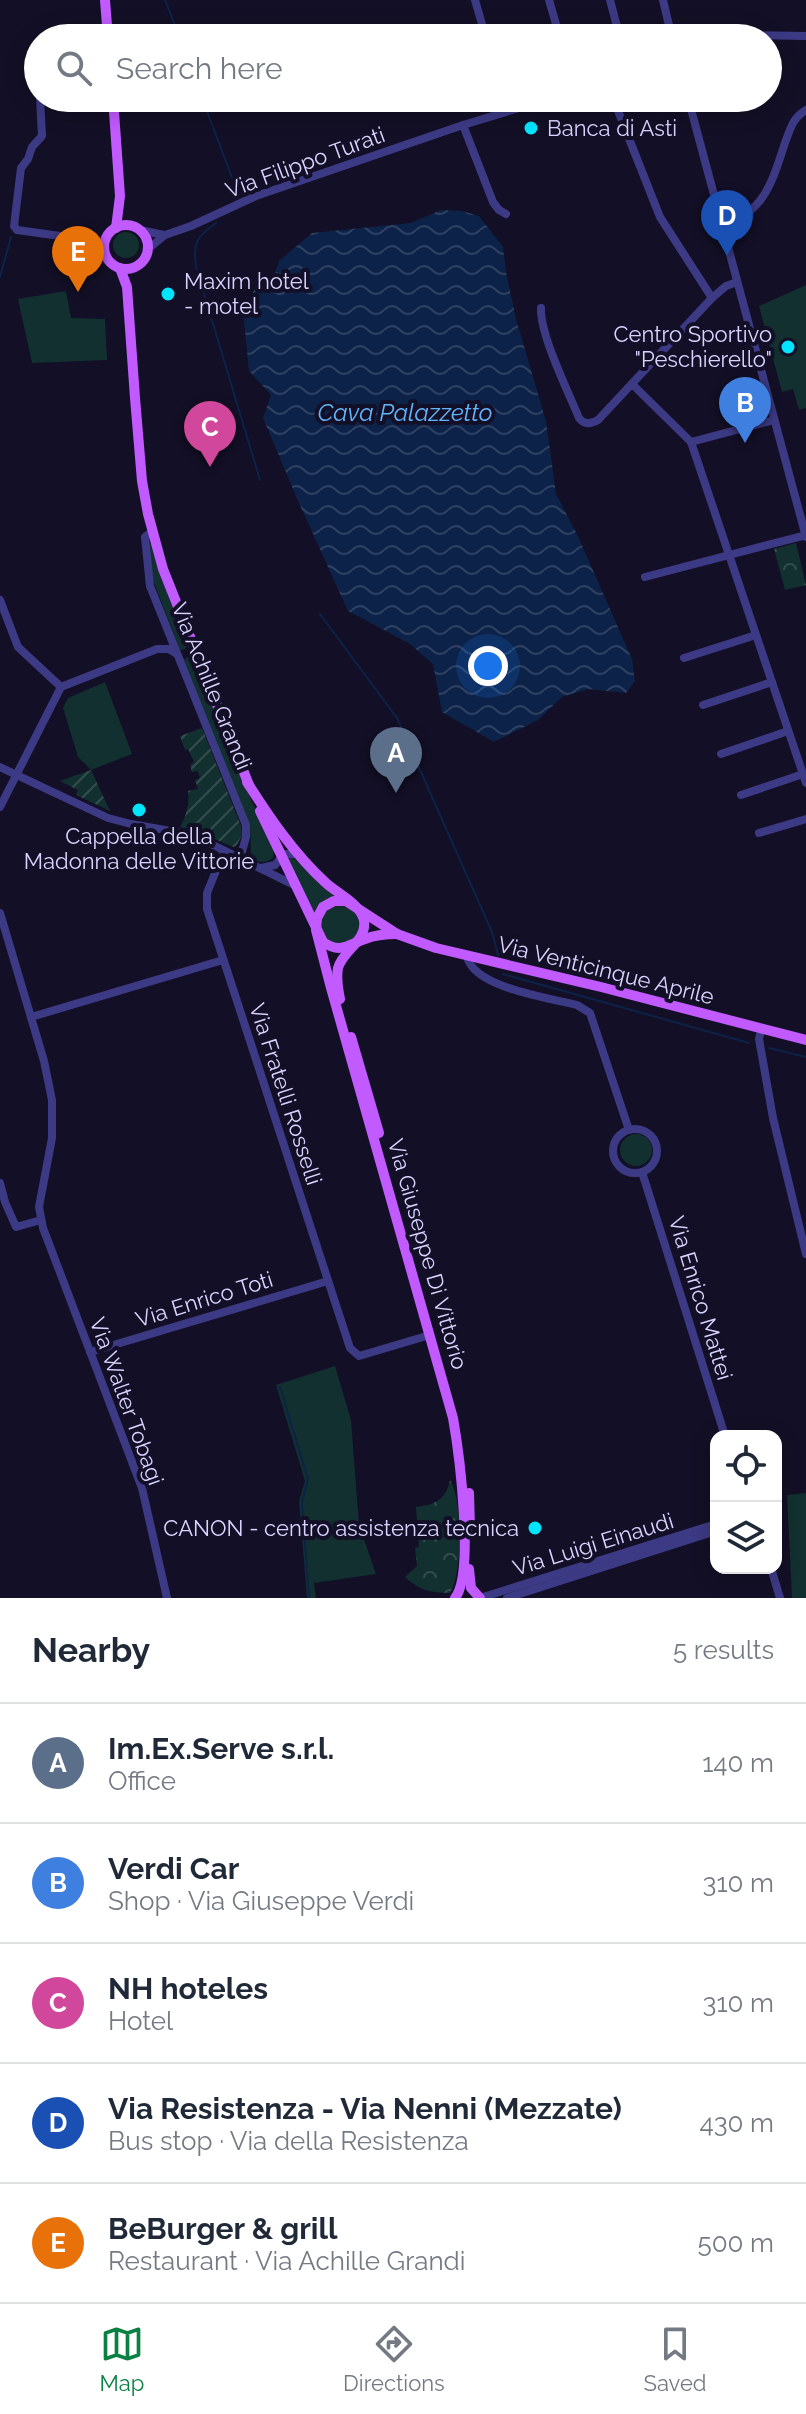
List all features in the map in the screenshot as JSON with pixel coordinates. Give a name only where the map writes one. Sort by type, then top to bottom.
[{"type":"main road","points":[[105,0],[107,24]]},
{"type":"main road","points":[[104,248],[112,232],[120,196],[114,112]]},
{"type":"main road","points":[[120,196],[135,228],[146,239],[148,249]]},
{"type":"main road","points":[[112,232],[135,228]]},
{"type":"main road","name":"Via Achille Grandi","points":[[104,248],[109,261],[120,268],[127,287],[142,481],[163,569],[247,782],[317,931]]},
{"type":"main road","name":"Via Achille Grandi","points":[[127,287],[133,268],[143,261],[148,249]]},
{"type":"main road","points":[[120,268],[133,268]]},
{"type":"main road","name":"Via Achille Grandi","points":[[247,782],[297,854],[328,885],[354,905]]},
{"type":"main road","points":[[342,900],[354,905],[364,923],[363,933],[357,942],[344,948],[333,948],[321,940],[317,918],[326,905],[342,900]]},
{"type":"main road","name":"Via Venticinque Aprile","points":[[354,905],[397,934],[467,956],[587,983],[806,1040]]},
{"type":"main road","name":"Via Giuseppe Di Vittorio","points":[[317,931],[351,1062],[449,1400],[461,1467],[464,1548],[463,1577],[455,1596]]},
{"type":"main road","name":"Via Venticinque Aprile","points":[[357,942],[376,935],[397,934]]},
{"type":"main road","name":"Via Giuseppe Di Vittorio","points":[[357,942],[338,968],[339,997],[455,1402],[471,1511],[469,1575],[478,1596]]},
{"type":"main road","name":"Via Giuseppe Di Vittorio","points":[[455,1596],[465,1590],[478,1596]]},
{"type":"street","points":[[475,0],[482,24]]},
{"type":"street","points":[[549,0],[556,24]]},
{"type":"street","points":[[610,0],[616,24]]},
{"type":"street","points":[[663,0],[669,24]]},
{"type":"street","points":[[782,36],[806,36]]},
{"type":"street","points":[[722,226],[751,211],[765,196],[795,119],[806,110]]},
{"type":"street","points":[[41,112],[42,136],[21,168],[14,226],[17,230],[89,239],[104,248]]},
{"type":"street","name":"Via Filippo Turati","points":[[148,249],[165,235],[256,196],[504,112]]},
{"type":"street","points":[[619,112],[660,217],[712,298]]},
{"type":"street","points":[[645,577],[806,536],[692,112]]},
{"type":"street","points":[[463,125],[493,202],[506,214]]},
{"type":"street","points":[[719,215],[751,211]]},
{"type":"street","points":[[135,228],[165,235]]},
{"type":"street","points":[[89,239],[112,232]]},
{"type":"street","points":[[541,308],[550,345],[579,418],[589,424],[598,420],[712,298],[726,286],[737,282]]},
{"type":"street","points":[[632,384],[691,442],[804,779],[741,795]]},
{"type":"street","points":[[691,442],[774,420]]},
{"type":"street","name":"Via Achille Grandi","points":[[153,531],[145,537],[148,575],[246,825],[240,859]]},
{"type":"street","points":[[0,600],[18,647],[61,687]]},
{"type":"street","points":[[0,807],[61,687],[157,649],[169,633]]},
{"type":"street","points":[[684,658],[756,635]]},
{"type":"street","points":[[157,649],[169,649],[178,656],[194,651]]},
{"type":"street","points":[[703,705],[772,682]]},
{"type":"street","points":[[721,754],[788,731]]},
{"type":"street","points":[[0,767],[108,818],[189,835],[296,886]]},
{"type":"street","points":[[759,833],[806,819]]},
{"type":"street","name":"Via Fratelli Rosselli","points":[[224,851],[208,888],[206,902],[350,1348],[359,1356],[430,1335]]},
{"type":"street","points":[[261,868],[273,866],[287,853],[297,854]]},
{"type":"street","points":[[0,913],[47,1071],[53,1112],[50,1150],[40,1195],[41,1220],[16,1227],[0,1183]]},
{"type":"street","points":[[467,956],[472,967],[486,979],[577,1005],[590,1013],[629,1130]]},
{"type":"street","points":[[31,1017],[223,960]]},
{"type":"street","points":[[761,1030],[759,1039],[773,1118],[806,1254]]},
{"type":"street","points":[[629,1130],[647,1133],[655,1142],[655,1160],[642,1172],[625,1170],[614,1157],[616,1141],[629,1130]]},
{"type":"street","name":"Via Enrico Mattei","points":[[642,1172],[723,1430]]},
{"type":"street","name":"Via Walter Tobagi","points":[[41,1220],[142,1488],[167,1598]]},
{"type":"street","name":"Via Enrico Toti","points":[[90,1352],[328,1281]]},
{"type":"street","name":"Via Luigi Einaudi","points":[[478,1596],[710,1526]]},
{"type":"street","name":"Via Luigi Einaudi","points":[[507,1598],[710,1533]]},
{"type":"street","points":[[773,1574],[780,1598]]},
{"type":"green space","points":[[126,232],[135,236],[139,245],[135,254],[126,258],[117,254],[113,245],[117,236]]},
{"type":"green space","name":"Centro Sportivo \"Peschierello\"","points":[[806,285],[806,408],[799,410],[793,389],[782,392],[759,306]]},
{"type":"green space","points":[[66,291],[71,318],[105,319],[107,360],[32,363],[18,299]]},
{"type":"green space","points":[[796,543],[806,585],[785,590],[774,549]]},
{"type":"green space","points":[[151,544],[188,645],[185,649],[180,650],[153,580],[147,545]]},
{"type":"green space","points":[[189,656],[193,658],[274,849],[273,858],[267,861],[259,862],[251,857],[250,825],[184,660]]},
{"type":"green space","points":[[105,682],[132,754],[91,770],[78,757],[63,708],[68,698]]},
{"type":"green space","points":[[202,728],[241,826],[242,836],[233,847],[180,827],[187,809],[188,791],[198,789],[195,780],[200,778],[198,771],[192,772],[190,765],[194,762],[180,736]]},
{"type":"green space","points":[[91,770],[110,811],[76,795],[78,790],[60,781]]},
{"type":"green space","points":[[195,845],[214,854],[206,874],[205,873]]},
{"type":"green space","points":[[293,857],[334,896],[314,911],[287,859]]},
{"type":"green space","points":[[340,906],[354,911],[359,925],[354,939],[340,944],[326,939],[321,925],[326,911]]},
{"type":"green space","points":[[636,1134],[647,1139],[652,1150],[647,1161],[636,1166],[625,1161],[620,1150],[625,1139]]},
{"type":"green space","points":[[335,1366],[351,1420],[359,1525],[376,1574],[314,1583],[316,1598],[307,1598],[299,1501],[305,1481],[276,1385]]},
{"type":"green space","points":[[450,1480],[457,1504],[460,1536],[457,1569],[450,1593],[420,1588],[405,1577],[417,1566],[416,1507],[438,1500],[446,1492]]},
{"type":"green space","points":[[806,1493],[806,1598],[792,1598],[787,1495]]},
{"type":"water","name":"Cava Palazzetto","points":[[441,210],[479,216],[503,247],[516,319],[546,421],[556,494],[632,659],[635,681],[626,693],[588,689],[562,697],[538,720],[494,742],[442,712],[433,664],[410,644],[348,611],[263,418],[271,395],[249,371],[243,310],[256,287],[272,283],[279,261],[312,233],[411,223]]},
{"type":"waterway","points":[[165,0],[174,24]]},
{"type":"waterway","points":[[207,112],[239,196]]},
{"type":"waterway","points":[[216,223],[197,241],[196,267],[260,480]]},
{"type":"waterway","points":[[0,277],[11,237]]},
{"type":"waterway","points":[[320,614],[397,718],[492,932],[498,955]]},
{"type":"waterway","points":[[503,974],[749,1043]]},
{"type":"waterway","points":[[769,1048],[806,1057]]},
{"type":"waterway","points":[[280,1387],[308,1479],[302,1502],[309,1598]]},
{"type":"place","name":"Banca di Asti","points":[[531,128]]},
{"type":"place","name":"Via Resistenza - Via Nenni (Mezzate)","points":[[727,256]]},
{"type":"place","name":"BeBurger & grill","points":[[78,292]]},
{"type":"place","name":"Maxim hotel - motel","points":[[168,294]]},
{"type":"place","name":"Centro Sportivo \"Peschierello\"","points":[[788,347]]},
{"type":"place","name":"Verdi Car","points":[[745,443]]},
{"type":"place","name":"NH hoteles","points":[[210,467]]},
{"type":"place","name":"Im.Ex.Serve s.r.l.","points":[[396,793]]},
{"type":"place","name":"Cappella della Madonna delle Vittorie","points":[[139,810]]},
{"type":"place","name":"CANON - centro assistenza tecnica","points":[[535,1528]]}]
